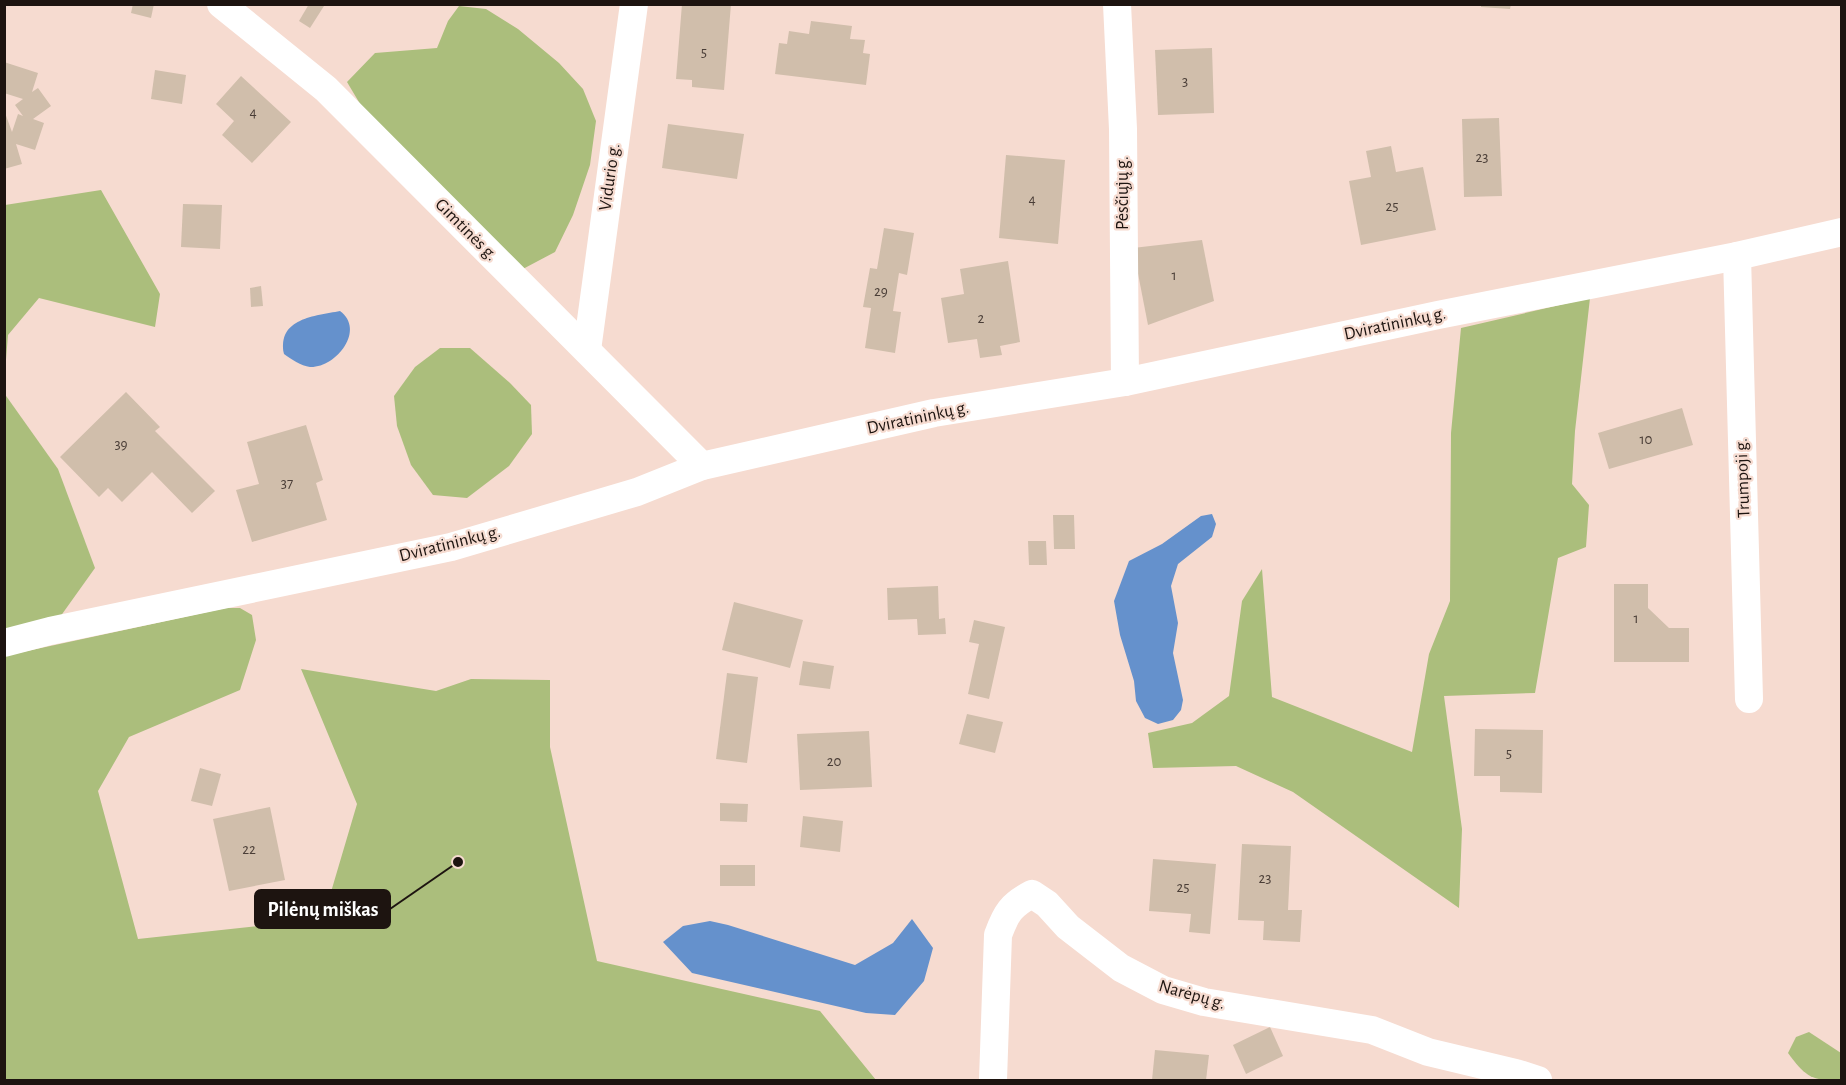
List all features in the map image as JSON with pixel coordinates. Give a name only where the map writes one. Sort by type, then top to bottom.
[{"type":"street","name":"Gimtinės g.","points":[[221,4],[326,89],[702,466]]},
{"type":"street","name":"Vidurio g.","points":[[586,350],[634,4]]},
{"type":"street","name":"Pėsčiųjų g.","points":[[1117,4],[1123,129],[1125,382]]},
{"type":"street","name":"Dviratininkų g.","points":[[4,643],[50,631],[451,547],[637,492],[702,466],[934,413],[1125,382],[1438,315],[1737,256],[1842,232]]},
{"type":"street","name":"Trumpoji g.","points":[[1737,256],[1749,699]]},
{"type":"street","name":"Narėpų g.","points":[[993,1080],[998,935],[1005,916],[1016,902],[1032,894],[1047,904],[1068,927],[1121,968],[1163,990],[1204,1002],[1372,1030],[1428,1052],[1538,1080]]},
{"type":"green space","points":[[459,6],[486,9],[518,29],[559,63],[583,89],[596,121],[590,165],[573,215],[555,252],[521,270],[375,129],[347,82],[375,53],[437,48],[448,21]]},
{"type":"green space","points":[[101,190],[160,294],[155,327],[39,298],[8,335],[5,372],[5,205]]},
{"type":"green space","points":[[1590,298],[1575,431],[1572,484],[1589,505],[1586,547],[1558,558],[1535,693],[1444,696],[1462,829],[1459,908],[1293,792],[1236,766],[1153,768],[1148,733],[1192,723],[1229,696],[1242,601],[1262,569],[1272,697],[1412,752],[1429,654],[1450,601],[1451,433],[1461,328]]},
{"type":"green space","points":[[440,348],[470,348],[531,405],[532,434],[509,466],[467,498],[433,495],[411,465],[397,426],[394,396],[415,367]]},
{"type":"green space","points":[[4,393],[58,469],[95,568],[50,631],[4,643]]},
{"type":"green space","points":[[226,608],[240,608],[252,615],[256,640],[240,690],[129,737],[98,791],[138,939],[323,919],[357,804],[301,669],[436,691],[471,679],[550,680],[550,747],[597,961],[820,1011],[876,1080],[5,1080],[4,656]]},
{"type":"green space","points":[[1809,1032],[1841,1053],[1841,1080],[1823,1080],[1810,1076],[1788,1053],[1796,1037]]},
{"type":"water","points":[[340,311],[347,319],[350,328],[349,337],[338,355],[320,366],[310,367],[284,354],[283,342],[292,326],[309,317]]},
{"type":"water","points":[[1212,514],[1216,524],[1212,537],[1178,564],[1171,586],[1178,623],[1173,653],[1183,700],[1181,710],[1173,720],[1158,724],[1145,718],[1136,701],[1134,681],[1120,635],[1114,601],[1129,561],[1162,544],[1201,516]]},
{"type":"water","points":[[912,919],[933,948],[924,981],[895,1015],[866,1013],[692,973],[663,942],[683,926],[710,921],[855,965],[893,943]]},
{"type":"building","points":[[133,4],[154,4],[151,18],[131,13]]},
{"type":"building","points":[[309,4],[324,6],[310,28],[299,21]]},
{"type":"building","points":[[682,4],[731,4],[724,90],[692,87],[692,80],[676,79]]},
{"type":"building","points":[[1481,4],[1511,4],[1510,9],[1481,7]]},
{"type":"building","points":[[811,21],[852,26],[850,39],[865,40],[863,53],[870,54],[866,85],[775,74],[779,43],[787,44],[789,31],[809,34]]},
{"type":"building","points":[[1212,48],[1214,113],[1158,115],[1155,50]]},
{"type":"building","points":[[4,62],[38,73],[32,92],[38,88],[51,106],[33,119],[44,123],[35,150],[16,144],[22,164],[4,169],[4,110],[12,132],[18,114],[23,116],[15,105],[23,99],[4,93]]},
{"type":"building","points":[[155,70],[186,75],[182,104],[151,99]]},
{"type":"building","points":[[241,76],[291,122],[252,163],[222,135],[234,121],[216,104]]},
{"type":"building","points":[[1499,118],[1502,196],[1464,197],[1462,119]]},
{"type":"building","points":[[668,124],[744,134],[737,179],[662,168]]},
{"type":"building","points":[[1391,146],[1396,172],[1423,167],[1436,230],[1361,245],[1349,181],[1371,177],[1366,151]]},
{"type":"building","points":[[1006,155],[1065,160],[1058,244],[999,238]]},
{"type":"building","points":[[183,204],[222,205],[220,249],[181,247]]},
{"type":"building","points":[[884,228],[914,233],[907,275],[899,273],[893,311],[901,312],[895,353],[865,348],[871,308],[863,307],[870,268],[877,269]]},
{"type":"building","points":[[1202,240],[1214,301],[1148,325],[1133,248]]},
{"type":"building","points":[[1008,261],[1020,342],[1000,346],[1002,355],[980,358],[977,339],[948,343],[941,298],[964,294],[960,269]]},
{"type":"building","points":[[261,286],[263,306],[251,307],[250,288]]},
{"type":"building","points":[[126,392],[160,427],[155,431],[215,491],[192,513],[152,472],[122,502],[108,488],[99,497],[60,457]]},
{"type":"building","points":[[1682,408],[1693,445],[1609,469],[1598,433]]},
{"type":"building","points":[[306,425],[323,480],[316,483],[327,520],[252,542],[236,490],[259,484],[247,442]]},
{"type":"building","points":[[1053,515],[1074,515],[1075,549],[1054,549]]},
{"type":"building","points":[[1028,541],[1046,541],[1047,565],[1029,565]]},
{"type":"building","points":[[1614,584],[1648,584],[1648,608],[1669,628],[1689,628],[1689,662],[1614,662]]},
{"type":"building","points":[[938,586],[939,619],[945,618],[946,634],[918,635],[917,619],[888,620],[887,588]]},
{"type":"building","points":[[734,602],[803,620],[790,668],[722,650]]},
{"type":"building","points":[[974,620],[1005,627],[989,699],[968,694],[979,644],[969,642]]},
{"type":"building","points":[[803,661],[834,666],[830,689],[799,685]]},
{"type":"building","points":[[727,673],[758,677],[747,763],[716,759]]},
{"type":"building","points":[[967,714],[1003,722],[995,753],[959,744]]},
{"type":"building","points":[[1475,729],[1543,730],[1542,793],[1500,792],[1500,776],[1474,776]]},
{"type":"building","points":[[869,731],[872,787],[800,790],[797,734]]},
{"type":"building","points":[[200,768],[221,774],[212,806],[191,801]]},
{"type":"building","points":[[720,803],[748,804],[747,822],[720,821]]},
{"type":"building","points":[[270,807],[285,880],[229,891],[213,819]]},
{"type":"building","points":[[803,816],[843,821],[840,852],[800,847]]},
{"type":"building","points":[[1242,844],[1291,846],[1288,910],[1302,910],[1300,942],[1263,940],[1264,921],[1238,920]]},
{"type":"building","points":[[1153,859],[1216,864],[1210,934],[1189,932],[1191,914],[1149,911]]},
{"type":"building","points":[[720,865],[755,865],[755,886],[720,886]]},
{"type":"building","points":[[1270,1027],[1283,1056],[1246,1074],[1233,1045]]},
{"type":"building","points":[[1155,1050],[1209,1055],[1206,1080],[1152,1080]]},
{"type":"place","name":"Pilėnų miškas","points":[[458,862]]}]
